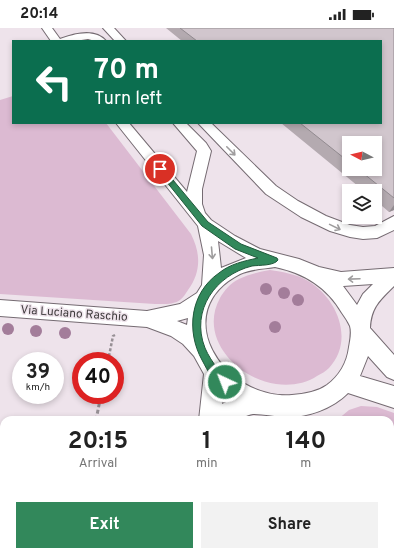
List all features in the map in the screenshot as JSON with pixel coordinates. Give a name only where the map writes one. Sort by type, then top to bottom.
[{"type":"street","points":[[46,28],[55,40]]},
{"type":"street","points":[[108,28],[120,40]]},
{"type":"street","points":[[69,40],[91,36],[100,40]]},
{"type":"street","points":[[123,124],[202,220],[238,246],[274,260]]},
{"type":"street","points":[[180,124],[204,151],[193,195],[194,204],[212,245],[213,264],[206,292]]},
{"type":"street","points":[[205,124],[271,190],[283,199],[338,229],[352,233],[370,233],[376,232],[394,222]]},
{"type":"street","name":"Via Luciano Raschio","points":[[0,308],[147,319],[185,332],[192,338],[200,349],[214,373],[236,392],[262,404],[286,408],[309,405],[330,396],[345,382],[355,366],[359,348],[360,330],[345,300],[334,288],[316,273],[302,267],[274,260],[260,261],[240,266],[222,275],[206,292],[184,311],[147,319]]},
{"type":"street","points":[[316,273],[342,279],[393,275]]},
{"type":"street","points":[[393,275],[370,300],[361,316],[360,330],[394,370]]},
{"type":"street","name":"Via Luciano Raschio","points":[[200,349],[196,331],[198,314],[206,292]]},
{"type":"street","points":[[210,416],[214,373]]},
{"type":"street","points":[[345,382],[394,397]]},
{"type":"street","points":[[223,416],[230,410],[242,406],[257,403],[262,404]]},
{"type":"path","points":[[110,352],[114,336],[118,333]]},
{"type":"path","points":[[97,416],[99,404]]},
{"type":"shaded area","points":[[12,96],[12,124],[107,124],[191,234],[194,241],[198,256],[197,270],[192,283],[181,299],[177,302],[155,304],[0,294],[0,100]]},
{"type":"shaded area","points":[[270,270],[299,277],[318,288],[327,298],[339,320],[341,345],[337,357],[329,368],[312,379],[302,383],[287,385],[276,384],[262,381],[248,374],[236,365],[226,354],[218,341],[214,328],[215,313],[220,298],[230,285],[250,274]]},
{"type":"shaded area","points":[[361,406],[377,407],[394,413],[394,416],[342,416],[349,410]]},
{"type":"building","points":[[180,28],[394,28],[394,198],[382,188],[382,184],[377,184],[367,176],[382,176],[382,136],[342,136],[342,156],[301,124],[382,124],[382,40],[196,40]]},
{"type":"route","points":[[160,169],[205,224],[238,246],[255,254],[274,260],[260,261],[240,266],[222,275],[211,286],[202,299],[196,331],[200,349],[214,373],[225,382]]}]
